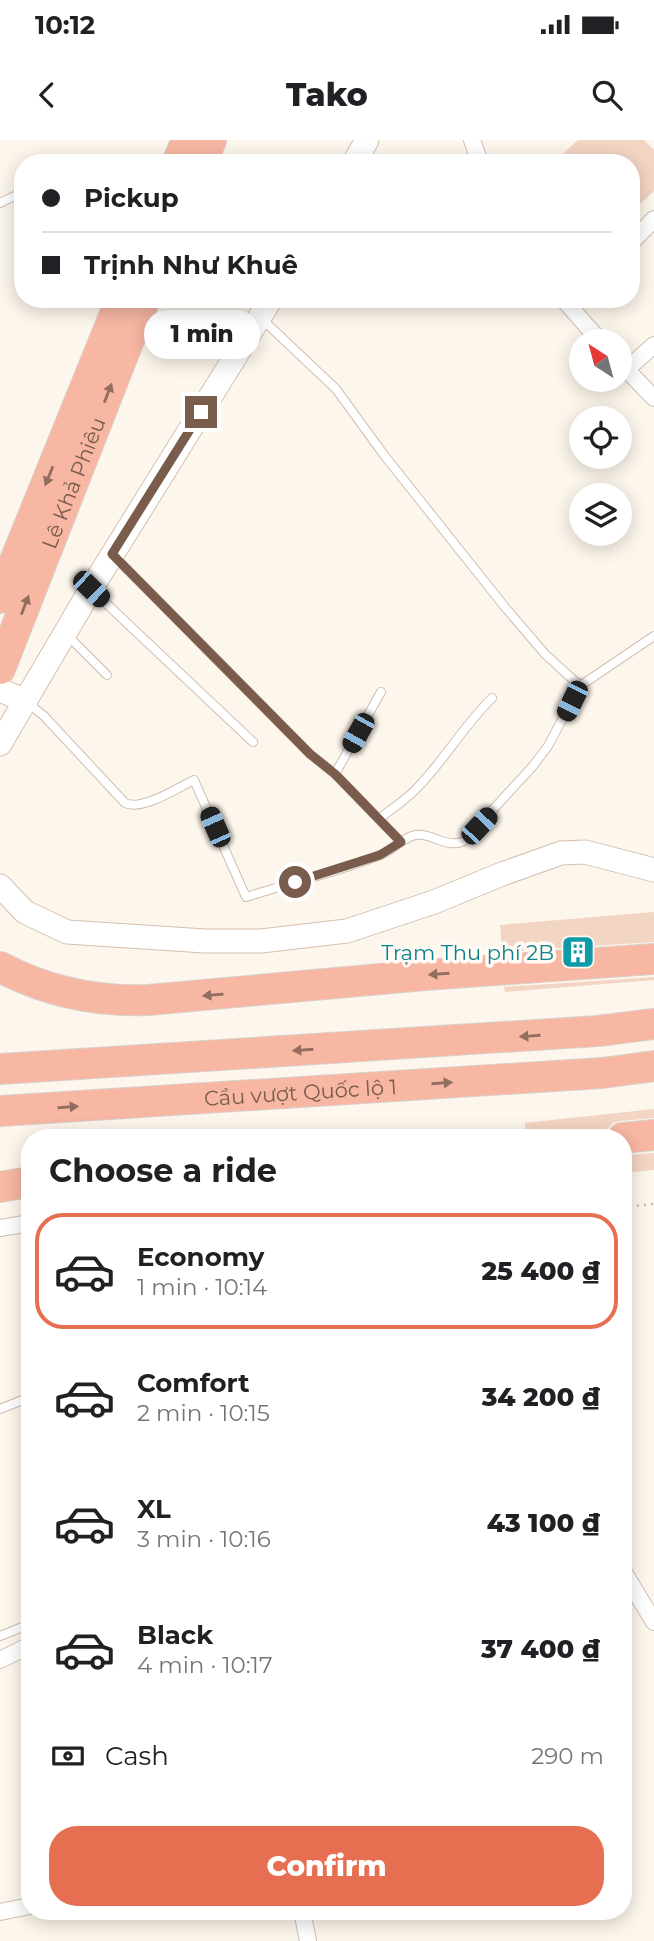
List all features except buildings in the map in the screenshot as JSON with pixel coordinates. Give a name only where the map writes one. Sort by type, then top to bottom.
[{"type":"highway","name":"Lê Khả Phiêu","points":[[0,598],[117,308]]},
{"type":"highway","name":"Lê Khả Phiêu","points":[[0,669],[141,308]]},
{"type":"highway","points":[[0,967],[56,990],[90,998],[125,1001],[425,975],[654,959]]},
{"type":"highway","name":"Cầu vượt Quốc lộ 1","points":[[0,1069],[598,1031],[654,1024]]},
{"type":"highway","name":"Cầu vượt Quốc lộ 1","points":[[0,1111],[601,1073],[654,1066]]},
{"type":"highway","points":[[632,1137],[654,1135]]},
{"type":"highway","points":[[0,1187],[21,1184]]},
{"type":"street","points":[[640,234],[654,219]]},
{"type":"street","points":[[0,743],[112,554],[265,308]]},
{"type":"street","points":[[575,308],[591,329]]},
{"type":"street","points":[[632,360],[654,345]]},
{"type":"street","points":[[632,375],[654,398]]},
{"type":"street","points":[[0,690],[26,701]]},
{"type":"street","points":[[0,886],[25,912],[68,932],[205,941],[261,941],[347,931],[435,902],[502,873],[561,853],[585,852],[654,870]]},
{"type":"street","points":[[0,1228],[21,1224]]},
{"type":"street","points":[[632,1586],[654,1622]]},
{"type":"street","points":[[0,1660],[21,1650]]},
{"type":"street","points":[[0,1912],[21,1908]]},
{"type":"street","points":[[304,1920],[308,1941]]},
{"type":"lane","points":[[265,308],[336,389],[384,455],[504,607],[545,654],[580,686]]},
{"type":"lane","points":[[112,554],[401,842]]},
{"type":"lane","points":[[91,589],[253,742]]},
{"type":"lane","points":[[65,633],[107,675]]},
{"type":"lane","points":[[26,701],[44,716],[125,803],[141,805],[194,780],[246,897],[380,855],[419,834],[448,843],[457,844],[464,841],[548,746],[580,686],[654,636]]},
{"type":"lane","points":[[335,774],[381,692]]},
{"type":"lane","points":[[379,819],[413,792],[462,734],[473,716],[492,698]]},
{"type":"lane","points":[[0,1409],[21,1401]]},
{"type":"lane","points":[[0,1636],[21,1628]]},
{"type":"path","points":[[632,1206],[654,1204]]},
{"type":"place","name":"Trạm Thu phí 2B","points":[[578,952]]},
{"type":"route","points":[[201,412],[112,554],[401,842],[380,855],[295,882]]}]
